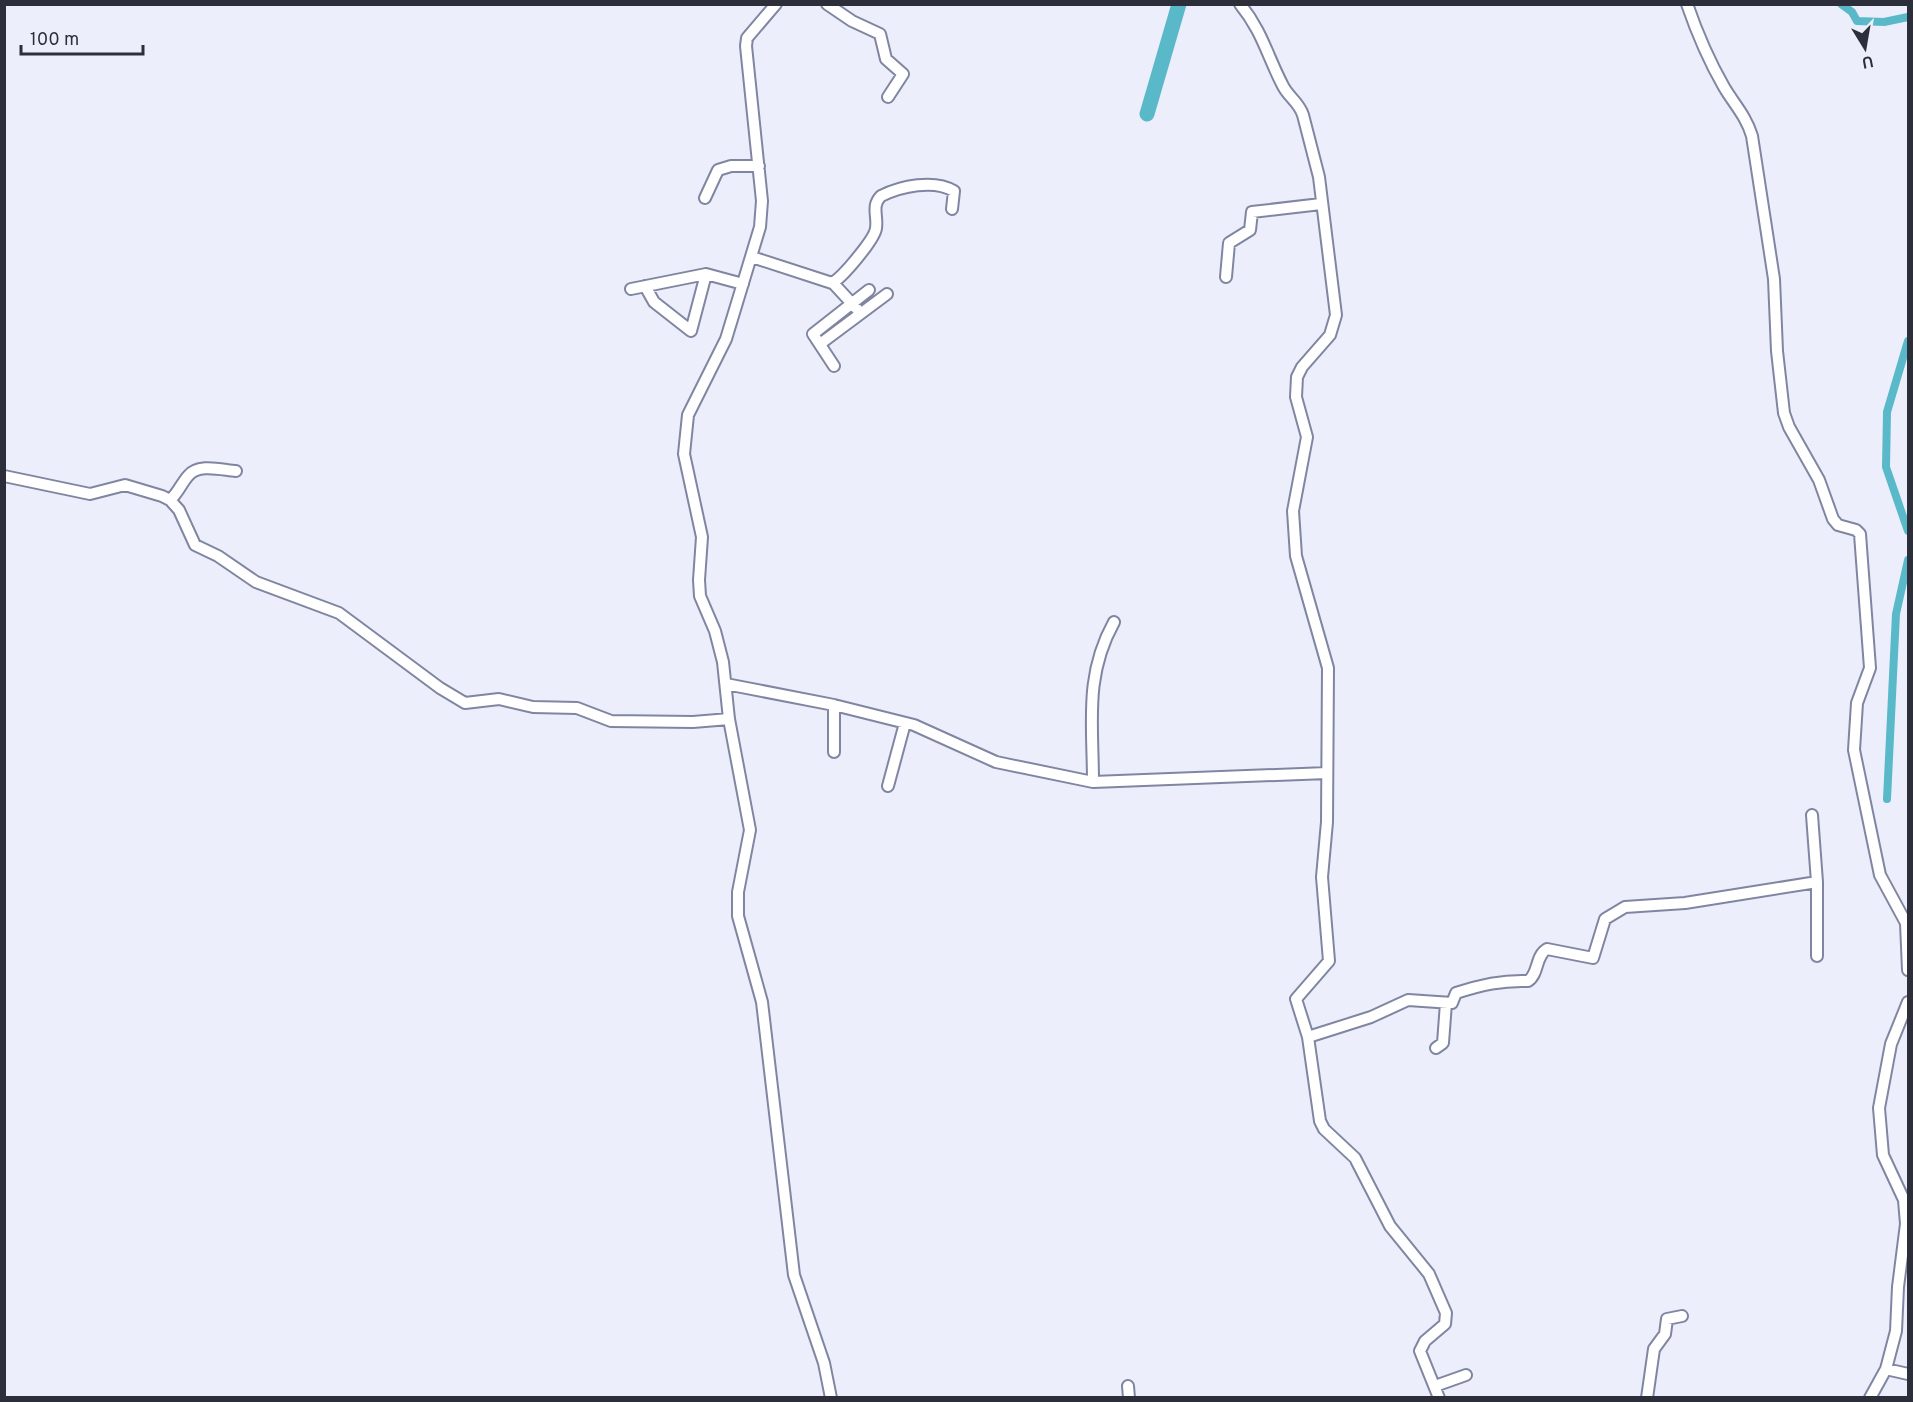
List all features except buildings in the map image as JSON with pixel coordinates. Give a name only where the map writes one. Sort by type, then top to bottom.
[{"type":"street","points":[[776,4],[747,38],[746,46],[762,214],[752,256],[717,362],[688,415],[684,440],[687,472],[702,537],[700,596],[720,649],[729,719],[750,830],[738,892],[738,916],[762,1002],[794,1275],[822,1354],[831,1398]]},
{"type":"street","points":[[827,4],[852,21],[880,34],[886,59],[903,74],[888,97]]},
{"type":"street","points":[[1240,4],[1264,40],[1282,85],[1301,108],[1319,177],[1336,315],[1330,335],[1302,367],[1297,377],[1296,397],[1306,437],[1293,511],[1296,556],[1328,668],[1327,822],[1322,877],[1329,959],[1327,967],[1297,998],[1308,1037],[1316,1105],[1322,1126],[1355,1158],[1384,1216],[1425,1268],[1446,1314],[1445,1324],[1425,1341],[1420,1352],[1439,1398]]},
{"type":"street","points":[[1687,4],[1718,76],[1744,116],[1752,136],[1774,279],[1777,351],[1786,419],[1819,480],[1833,519],[1838,525],[1857,530],[1860,534],[1870,668],[1868,679],[1857,703],[1854,750],[1860,774],[1863,808],[1880,875],[1906,923],[1908,970]]},
{"type":"street","points":[[705,198],[718,170],[731,166],[759,166]]},
{"type":"street","points":[[833,283],[873,235],[876,226],[874,210],[881,196],[901,189],[936,184],[955,192],[952,209]]},
{"type":"street","points":[[1226,277],[1229,243],[1250,230],[1252,212],[1321,204]]},
{"type":"street","points":[[752,256],[833,283],[861,313]]},
{"type":"street","points":[[631,289],[706,274],[743,284]]},
{"type":"street","points":[[645,286],[654,302],[691,331],[706,274]]},
{"type":"street","points":[[834,366],[813,334],[869,290]]},
{"type":"street","points":[[820,344],[887,294]]},
{"type":"street","points":[[170,500],[190,474],[197,470],[203,468],[236,471]]},
{"type":"street","points":[[4,476],[90,494],[115,486],[129,486],[170,500],[179,510],[195,545],[218,556],[262,585],[326,606],[339,613],[440,688],[465,703],[499,699],[533,707],[578,708],[611,721],[693,722],[729,719]]},
{"type":"street","points":[[1093,782],[1091,693],[1100,648],[1114,622]]},
{"type":"street","points":[[726,684],[834,705],[905,723],[934,733],[996,762],[1093,782],[1327,773]]},
{"type":"street","points":[[834,705],[834,752]]},
{"type":"street","points":[[888,786],[905,723]]},
{"type":"street","points":[[1812,815],[1817,882],[1817,956]]},
{"type":"street","points":[[1308,1037],[1371,1017],[1408,1000],[1453,1003],[1456,993],[1501,980],[1532,979],[1542,953],[1547,949],[1593,958],[1596,955],[1605,919],[1625,907],[1685,903],[1817,882]]},
{"type":"street","points":[[1436,1048],[1443,1043],[1446,1032],[1446,1002]]},
{"type":"street","points":[[1870,1398],[1886,1370],[1896,1331],[1898,1287],[1906,1216],[1904,1200],[1883,1155],[1879,1108],[1891,1044],[1908,1002]]},
{"type":"street","points":[[1647,1398],[1654,1349],[1665,1334],[1667,1319],[1682,1316]]},
{"type":"street","points":[[1886,1370],[1908,1374]]},
{"type":"street","points":[[1435,1386],[1466,1375]]},
{"type":"waterway","points":[[1147,114],[1179,4]]},
{"type":"waterway","points":[[1841,4],[1852,12],[1857,21],[1884,22],[1908,17]]},
{"type":"waterway","points":[[1908,341],[1887,412],[1886,467],[1908,531]]},
{"type":"waterway","points":[[1887,799],[1896,614],[1908,560]]}]
